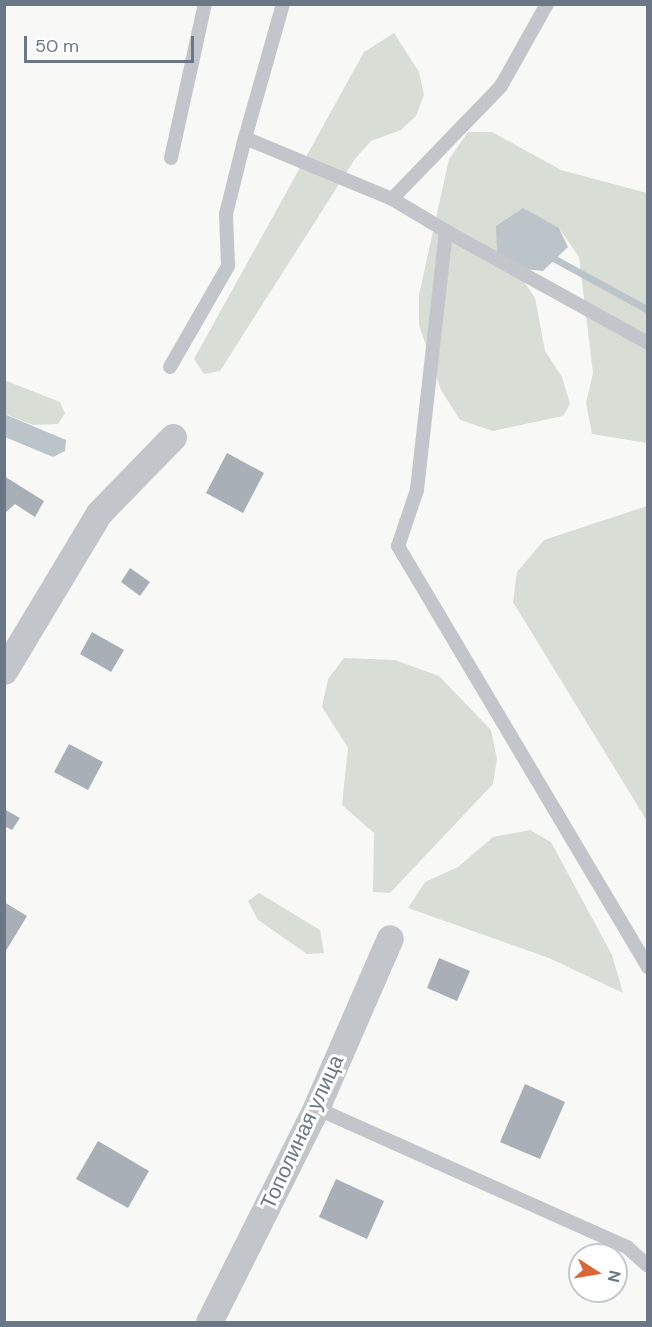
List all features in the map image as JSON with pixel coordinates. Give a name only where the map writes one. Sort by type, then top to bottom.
[{"type":"street","points":[[4,671],[99,513],[173,437]]},
{"type":"street","name":"Тополиная улица","points":[[210,1323],[316,1108],[390,938]]},
{"type":"lane","points":[[171,158],[205,4]]},
{"type":"lane","points":[[170,367],[228,266],[226,214],[283,4]]},
{"type":"lane","points":[[392,199],[501,86],[547,4]]},
{"type":"lane","points":[[245,138],[392,199],[648,343]]},
{"type":"lane","points":[[446,231],[417,490],[398,546],[648,967]]},
{"type":"lane","points":[[316,1108],[627,1247],[648,1266]]},
{"type":"shaded area","points":[[394,33],[419,72],[424,95],[416,116],[401,130],[371,141],[355,159],[220,371],[204,374],[194,359],[364,52]]},
{"type":"shaded area","points":[[468,132],[492,132],[561,170],[647,193],[647,443],[592,434],[586,403],[593,373],[579,257],[559,228],[515,268],[535,298],[545,351],[562,377],[570,404],[563,416],[493,431],[460,420],[441,390],[419,325],[419,295],[449,159]]},
{"type":"shaded area","points":[[523,208],[559,228],[568,247],[543,271],[515,268],[497,253],[496,226]]},
{"type":"shaded area","points":[[4,380],[60,402],[65,413],[58,424],[33,425],[5,414]]},
{"type":"shaded area","points":[[4,414],[66,440],[65,451],[53,457],[5,437]]},
{"type":"shaded area","points":[[648,506],[647,821],[513,602],[517,572],[544,540]]},
{"type":"shaded area","points":[[344,658],[395,660],[439,676],[491,730],[497,759],[493,784],[390,893],[373,892],[374,833],[342,805],[348,748],[322,707],[328,679]]},
{"type":"shaded area","points":[[530,830],[551,842],[612,955],[623,993],[549,958],[408,908],[425,882],[458,867],[493,837]]},
{"type":"shaded area","points":[[259,893],[320,930],[324,953],[307,954],[258,920],[248,901]]},
{"type":"building","points":[[227,453],[264,473],[243,513],[206,493]]},
{"type":"building","points":[[4,476],[44,501],[35,517],[15,504],[4,514]]},
{"type":"building","points":[[130,568],[150,582],[140,596],[121,582]]},
{"type":"building","points":[[92,632],[124,650],[111,672],[80,654]]},
{"type":"building","points":[[69,744],[103,762],[88,790],[54,772]]},
{"type":"building","points":[[4,809],[20,818],[12,830],[4,826]]},
{"type":"building","points":[[4,902],[27,916],[4,954]]},
{"type":"building","points":[[439,958],[470,971],[457,1001],[427,988]]},
{"type":"building","points":[[525,1084],[565,1102],[540,1159],[500,1142]]},
{"type":"building","points":[[98,1141],[149,1171],[128,1208],[76,1179]]},
{"type":"building","points":[[336,1179],[384,1201],[367,1239],[319,1217]]},
{"type":"waterway","points":[[555,259],[648,310]]}]
